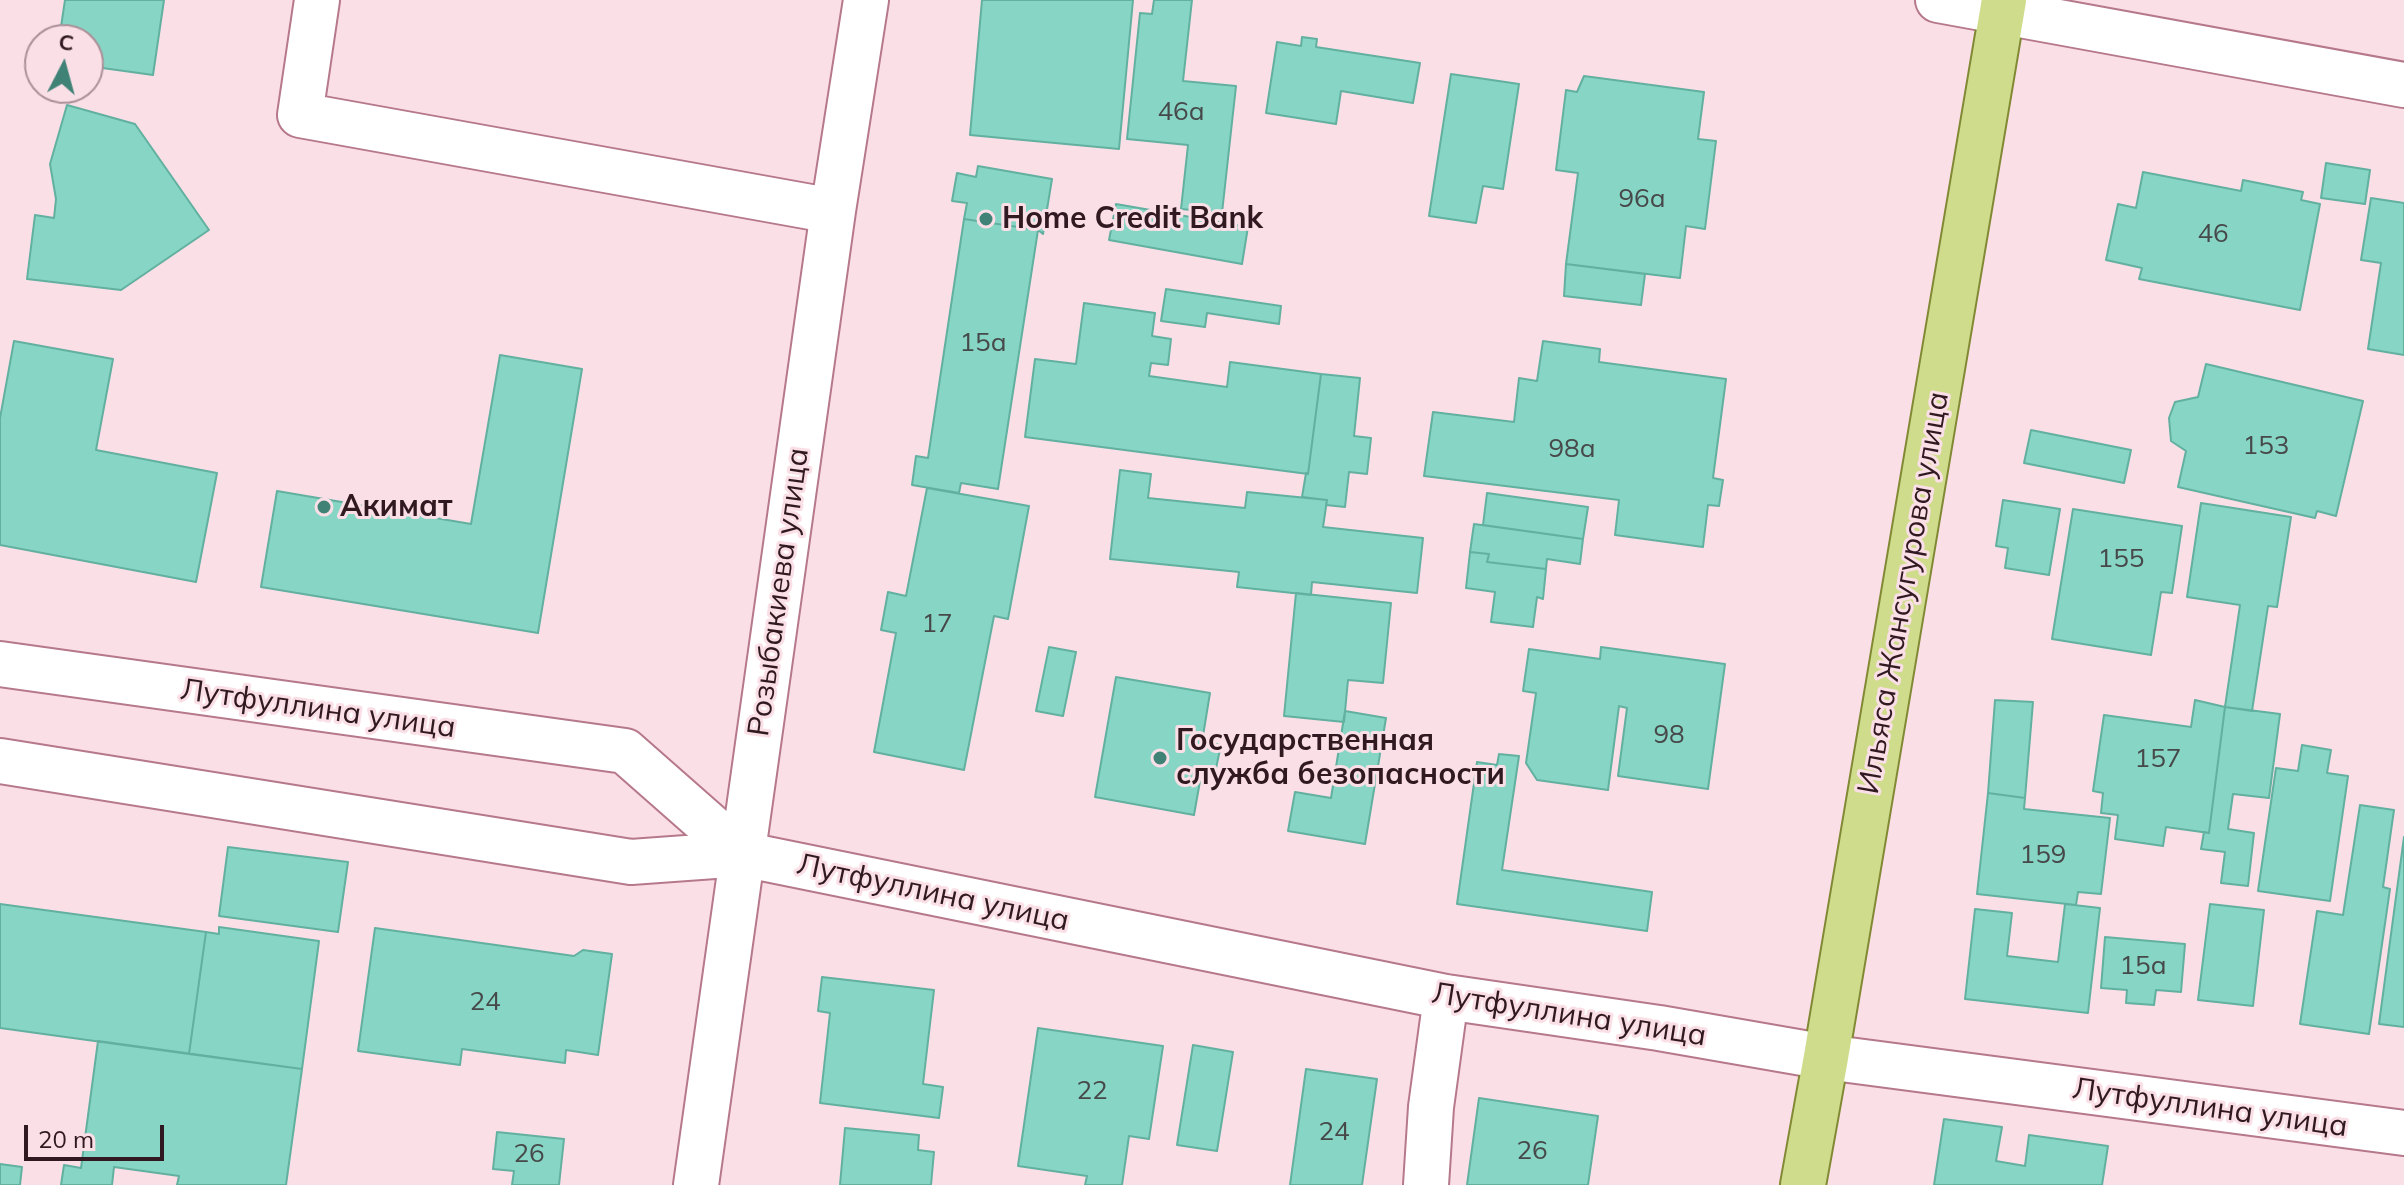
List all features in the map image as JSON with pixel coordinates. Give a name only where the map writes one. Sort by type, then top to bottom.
[{"type":"main road","name":"Ильяса Жансугурова улица","points":[[1803,1185],[2003,5]]},
{"type":"street","points":[[317,0],[300,115],[833,211]]},
{"type":"street","name":"Розыбакиева улица","points":[[696,1185],[833,211],[866,0]]},
{"type":"street","points":[[1938,0],[2003,5],[2404,85]]},
{"type":"street","name":"Лутфуллина улица","points":[[0,664],[625,751],[742,854]]},
{"type":"street","name":"Лутфуллина улица","points":[[0,761],[631,862],[742,854],[1446,997],[1659,1028],[1826,1057],[2404,1133]]},
{"type":"street","points":[[1426,1185],[1431,1107],[1446,997]]},
{"type":"building","points":[[65,0],[164,0],[153,75],[104,68],[104,24],[61,24]]},
{"type":"building","points":[[982,0],[1133,0],[1119,149],[970,135]]},
{"type":"building","points":[[1154,0],[1192,0],[1183,81],[1236,86],[1222,213],[1181,209],[1188,145],[1127,139],[1140,13],[1152,14]]},
{"type":"building","points":[[1302,37],[1317,39],[1316,47],[1420,63],[1413,103],[1341,91],[1336,124],[1266,113],[1277,42],[1301,46]]},
{"type":"building","points":[[1451,74],[1519,84],[1503,189],[1483,186],[1476,223],[1429,216]]},
{"type":"building","points":[[1584,76],[1704,92],[1698,139],[1716,141],[1705,229],[1686,226],[1680,278],[1566,264],[1578,173],[1556,170],[1566,90],[1577,92]]},
{"type":"building","points":[[67,105],[135,124],[209,230],[121,290],[27,279],[35,215],[54,218],[56,199],[50,164]]},
{"type":"building","points":[[2326,163],[2370,170],[2365,204],[2321,198]]},
{"type":"building","points":[[978,166],[1052,179],[1043,234],[1038,230],[964,219],[967,203],[952,201],[957,173],[976,177]]},
{"type":"building","points":[[2143,172],[2241,191],[2243,180],[2303,192],[2301,200],[2320,204],[2300,310],[2139,279],[2142,268],[2106,260],[2118,204],[2136,208]]},
{"type":"building","points":[[2371,198],[2404,203],[2404,355],[2368,349],[2381,263],[2361,260]]},
{"type":"building","points":[[1116,204],[1248,227],[1242,264],[1109,240]]},
{"type":"building","points":[[964,219],[1038,230],[998,489],[961,483],[959,493],[912,485],[916,456],[928,458]]},
{"type":"building","points":[[1566,264],[1645,274],[1641,305],[1564,296]]},
{"type":"building","points":[[1166,289],[1281,306],[1279,324],[1207,313],[1205,327],[1161,321]]},
{"type":"building","points":[[1084,303],[1155,313],[1152,336],[1171,339],[1168,365],[1151,363],[1149,376],[1227,387],[1230,362],[1321,374],[1308,474],[1025,437],[1035,359],[1076,364]]},
{"type":"building","points":[[14,341],[113,359],[96,450],[217,473],[196,582],[0,545],[0,418]]},
{"type":"building","points":[[1543,341],[1600,349],[1599,362],[1726,379],[1713,478],[1723,480],[1719,506],[1708,505],[1703,547],[1615,535],[1619,500],[1424,476],[1433,412],[1514,422],[1519,378],[1537,381]]},
{"type":"building","name":"Акимат","points":[[500,355],[582,369],[538,633],[261,587],[277,491],[471,524]]},
{"type":"building","points":[[2206,364],[2363,401],[2336,516],[2317,511],[2315,518],[2178,487],[2186,451],[2171,441],[2169,418],[2175,402],[2198,397]]},
{"type":"building","points":[[1321,374],[1360,378],[1354,436],[1371,438],[1367,474],[1349,472],[1345,507],[1326,505],[1327,500],[1302,497],[1308,474]]},
{"type":"building","points":[[2031,430],[2131,450],[2124,483],[2024,463]]},
{"type":"building","points":[[1120,470],[1151,474],[1148,498],[1245,508],[1247,492],[1327,500],[1323,527],[1423,538],[1417,593],[1312,582],[1311,595],[1237,587],[1239,572],[1110,559]]},
{"type":"building","points":[[927,488],[1029,506],[1008,619],[994,616],[964,770],[874,752],[896,633],[881,630],[888,592],[906,596]]},
{"type":"building","points":[[1487,493],[1588,507],[1583,539],[1483,525]]},
{"type":"building","points":[[2003,500],[2060,509],[2049,575],[2005,568],[2008,548],[1996,546]]},
{"type":"building","points":[[2201,503],[2291,517],[2277,607],[2268,606],[2252,711],[2225,707],[2240,605],[2187,597]]},
{"type":"building","points":[[2073,509],[2182,526],[2172,593],[2161,592],[2151,655],[2052,639]]},
{"type":"building","points":[[1474,524],[1583,539],[1580,564],[1547,559],[1546,569],[1487,562],[1489,554],[1470,552]]},
{"type":"building","points":[[1470,552],[1489,554],[1487,562],[1546,569],[1543,599],[1537,597],[1533,627],[1491,622],[1495,592],[1466,588]]},
{"type":"building","points":[[1296,593],[1391,603],[1383,683],[1348,680],[1344,722],[1284,716]]},
{"type":"building","points":[[1049,647],[1076,652],[1063,716],[1036,711]]},
{"type":"building","points":[[1601,647],[1725,664],[1708,789],[1618,776],[1627,708],[1619,706],[1608,790],[1537,780],[1526,763],[1536,693],[1523,691],[1529,649],[1600,659]]},
{"type":"building","name":"Государственная служба безопасности","points":[[1116,677],[1210,693],[1202,742],[1221,745],[1215,773],[1202,770],[1194,815],[1095,797]]},
{"type":"building","points":[[1995,700],[2033,702],[2025,798],[1988,793]]},
{"type":"building","points":[[2195,700],[2225,707],[2209,833],[2166,827],[2163,846],[2115,839],[2118,815],[2101,813],[2103,793],[2093,791],[2104,715],[2191,727]]},
{"type":"building","points":[[2225,707],[2280,714],[2269,798],[2233,794],[2228,829],[2254,833],[2248,886],[2221,883],[2225,852],[2201,849],[2204,832],[2209,833]]},
{"type":"building","points":[[1345,711],[1386,718],[1365,844],[1288,831],[1295,792],[1331,798]]},
{"type":"building","points":[[2302,745],[2331,750],[2327,773],[2348,776],[2330,901],[2258,891],[2276,768],[2298,771]]},
{"type":"building","points":[[1499,754],[1519,756],[1502,870],[1652,892],[1647,931],[1457,904],[1477,762],[1497,765]]},
{"type":"building","points":[[1988,793],[2025,798],[2024,809],[2110,818],[2101,894],[2078,892],[2076,905],[1977,894]]},
{"type":"building","points":[[2360,805],[2394,810],[2383,887],[2390,889],[2369,1034],[2300,1024],[2317,911],[2343,915]]},
{"type":"building","points":[[2404,837],[2404,1027],[2379,1024]]},
{"type":"building","points":[[228,847],[348,862],[338,932],[219,916]]},
{"type":"building","points":[[0,904],[206,932],[189,1054],[0,1028]]},
{"type":"building","points":[[2065,904],[2100,908],[2088,1013],[1965,999],[1975,909],[2012,913],[2007,956],[2058,962]]},
{"type":"building","points":[[2210,904],[2264,910],[2253,1006],[2198,1000]]},
{"type":"building","points":[[219,927],[319,941],[302,1069],[189,1054],[206,932],[219,934]]},
{"type":"building","points":[[375,928],[574,956],[583,950],[612,954],[598,1055],[566,1050],[565,1063],[462,1049],[460,1065],[358,1051]]},
{"type":"building","points":[[2105,937],[2185,944],[2181,992],[2156,990],[2154,1005],[2126,1003],[2127,990],[2101,988]]},
{"type":"building","points":[[822,977],[934,990],[923,1084],[943,1087],[939,1118],[820,1103],[830,1013],[818,1011]]},
{"type":"building","points":[[1038,1028],[1163,1046],[1149,1139],[1129,1136],[1122,1185],[1085,1185],[1087,1176],[1018,1166]]},
{"type":"building","points":[[98,1041],[302,1069],[286,1185],[177,1185],[179,1176],[114,1167],[112,1185],[61,1185],[64,1165],[81,1168]]},
{"type":"building","points":[[1193,1045],[1233,1052],[1217,1151],[1177,1145]]},
{"type":"building","points":[[1306,1069],[1377,1079],[1362,1185],[1290,1185]]},
{"type":"building","points":[[1479,1098],[1598,1116],[1588,1185],[1467,1185]]},
{"type":"building","points":[[1944,1119],[2002,1127],[1996,1161],[2025,1166],[2029,1135],[2108,1146],[2102,1185],[1934,1185]]},
{"type":"building","points":[[845,1128],[919,1135],[918,1150],[934,1152],[931,1185],[840,1185]]},
{"type":"building","points":[[497,1132],[564,1139],[559,1185],[512,1185],[514,1171],[493,1169]]},
{"type":"building","points":[[0,1164],[22,1167],[20,1185],[0,1185]]},
{"type":"place","name":"Home Credit Bank","points":[[986,219]]},
{"type":"place","name":"Акимат","points":[[324,507]]},
{"type":"place","name":"Государственная служба безопасности","points":[[1160,758]]}]
